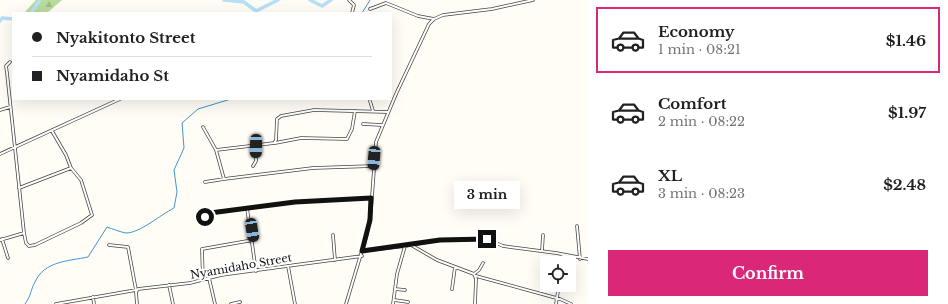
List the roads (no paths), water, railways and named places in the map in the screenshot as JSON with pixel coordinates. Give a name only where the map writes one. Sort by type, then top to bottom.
[{"type":"street","points":[[349,0],[354,5],[352,12]]},
{"type":"street","points":[[346,304],[362,256],[370,220],[376,142],[382,125],[429,24],[443,14],[498,8],[533,0]]},
{"type":"street","points":[[370,9],[386,3],[422,17],[434,19]]},
{"type":"street","points":[[10,62],[6,67],[24,232],[26,244],[33,246],[92,216],[81,180],[72,168],[52,131]]},
{"type":"street","points":[[0,154],[118,100]]},
{"type":"street","points":[[370,101],[370,107],[373,112]]},
{"type":"street","points":[[0,110],[10,107]]},
{"type":"street","points":[[275,143],[276,121],[279,117],[314,110],[388,112]]},
{"type":"street","points":[[216,150],[256,146],[301,138],[347,139],[352,129],[355,111]]},
{"type":"street","points":[[363,124],[382,125]]},
{"type":"street","points":[[203,127],[216,150],[224,179]]},
{"type":"street","points":[[253,166],[256,160],[256,146]]},
{"type":"street","points":[[205,182],[313,168],[373,166]]},
{"type":"street","points":[[20,188],[72,168]]},
{"type":"street","points":[[206,223],[206,214],[295,202],[371,198]]},
{"type":"street","points":[[247,208],[253,240],[256,271]]},
{"type":"street","points":[[577,226],[580,258]]},
{"type":"street","points":[[8,258],[1,240],[24,232]]},
{"type":"street","points":[[334,235],[335,260]]},
{"type":"street","points":[[542,251],[543,235]]},
{"type":"street","points":[[362,251],[440,240],[470,238],[489,240],[503,246],[588,259]]},
{"type":"street","points":[[203,280],[202,249],[253,240]]},
{"type":"street","points":[[109,245],[128,246],[137,304]]},
{"type":"street","points":[[410,245],[427,255],[475,275],[571,304]]},
{"type":"street","points":[[393,304],[404,246]]},
{"type":"street","name":"Nyamidaho Street","points":[[56,304],[203,280],[221,275],[362,256]]},
{"type":"street","points":[[475,304],[475,275],[483,263]]},
{"type":"street","points":[[288,266],[295,304]]},
{"type":"street","points":[[452,289],[455,267]]},
{"type":"street","points":[[209,278],[215,304]]},
{"type":"street","points":[[169,285],[173,304]]},
{"type":"street","points":[[395,289],[405,290]]},
{"type":"street","points":[[556,304],[558,292]]},
{"type":"street","points":[[93,297],[94,304]]},
{"type":"street","points":[[74,304],[75,300]]},
{"type":"street","points":[[394,300],[408,302]]},
{"type":"street","points":[[231,304],[240,302]]},
{"type":"waterway","points":[[32,12],[40,0]]},
{"type":"waterway","points":[[224,0],[244,2],[256,11],[278,0]]},
{"type":"waterway","points":[[310,0],[322,6],[331,0]]},
{"type":"waterway","points":[[363,12],[370,0]]},
{"type":"waterway","points":[[0,21],[2,18],[12,19]]},
{"type":"waterway","points":[[25,304],[35,282],[44,270],[58,263],[88,257],[107,227],[124,233],[132,232],[144,227],[174,208],[177,192],[174,170],[184,148],[182,123],[198,109],[228,100]]}]
